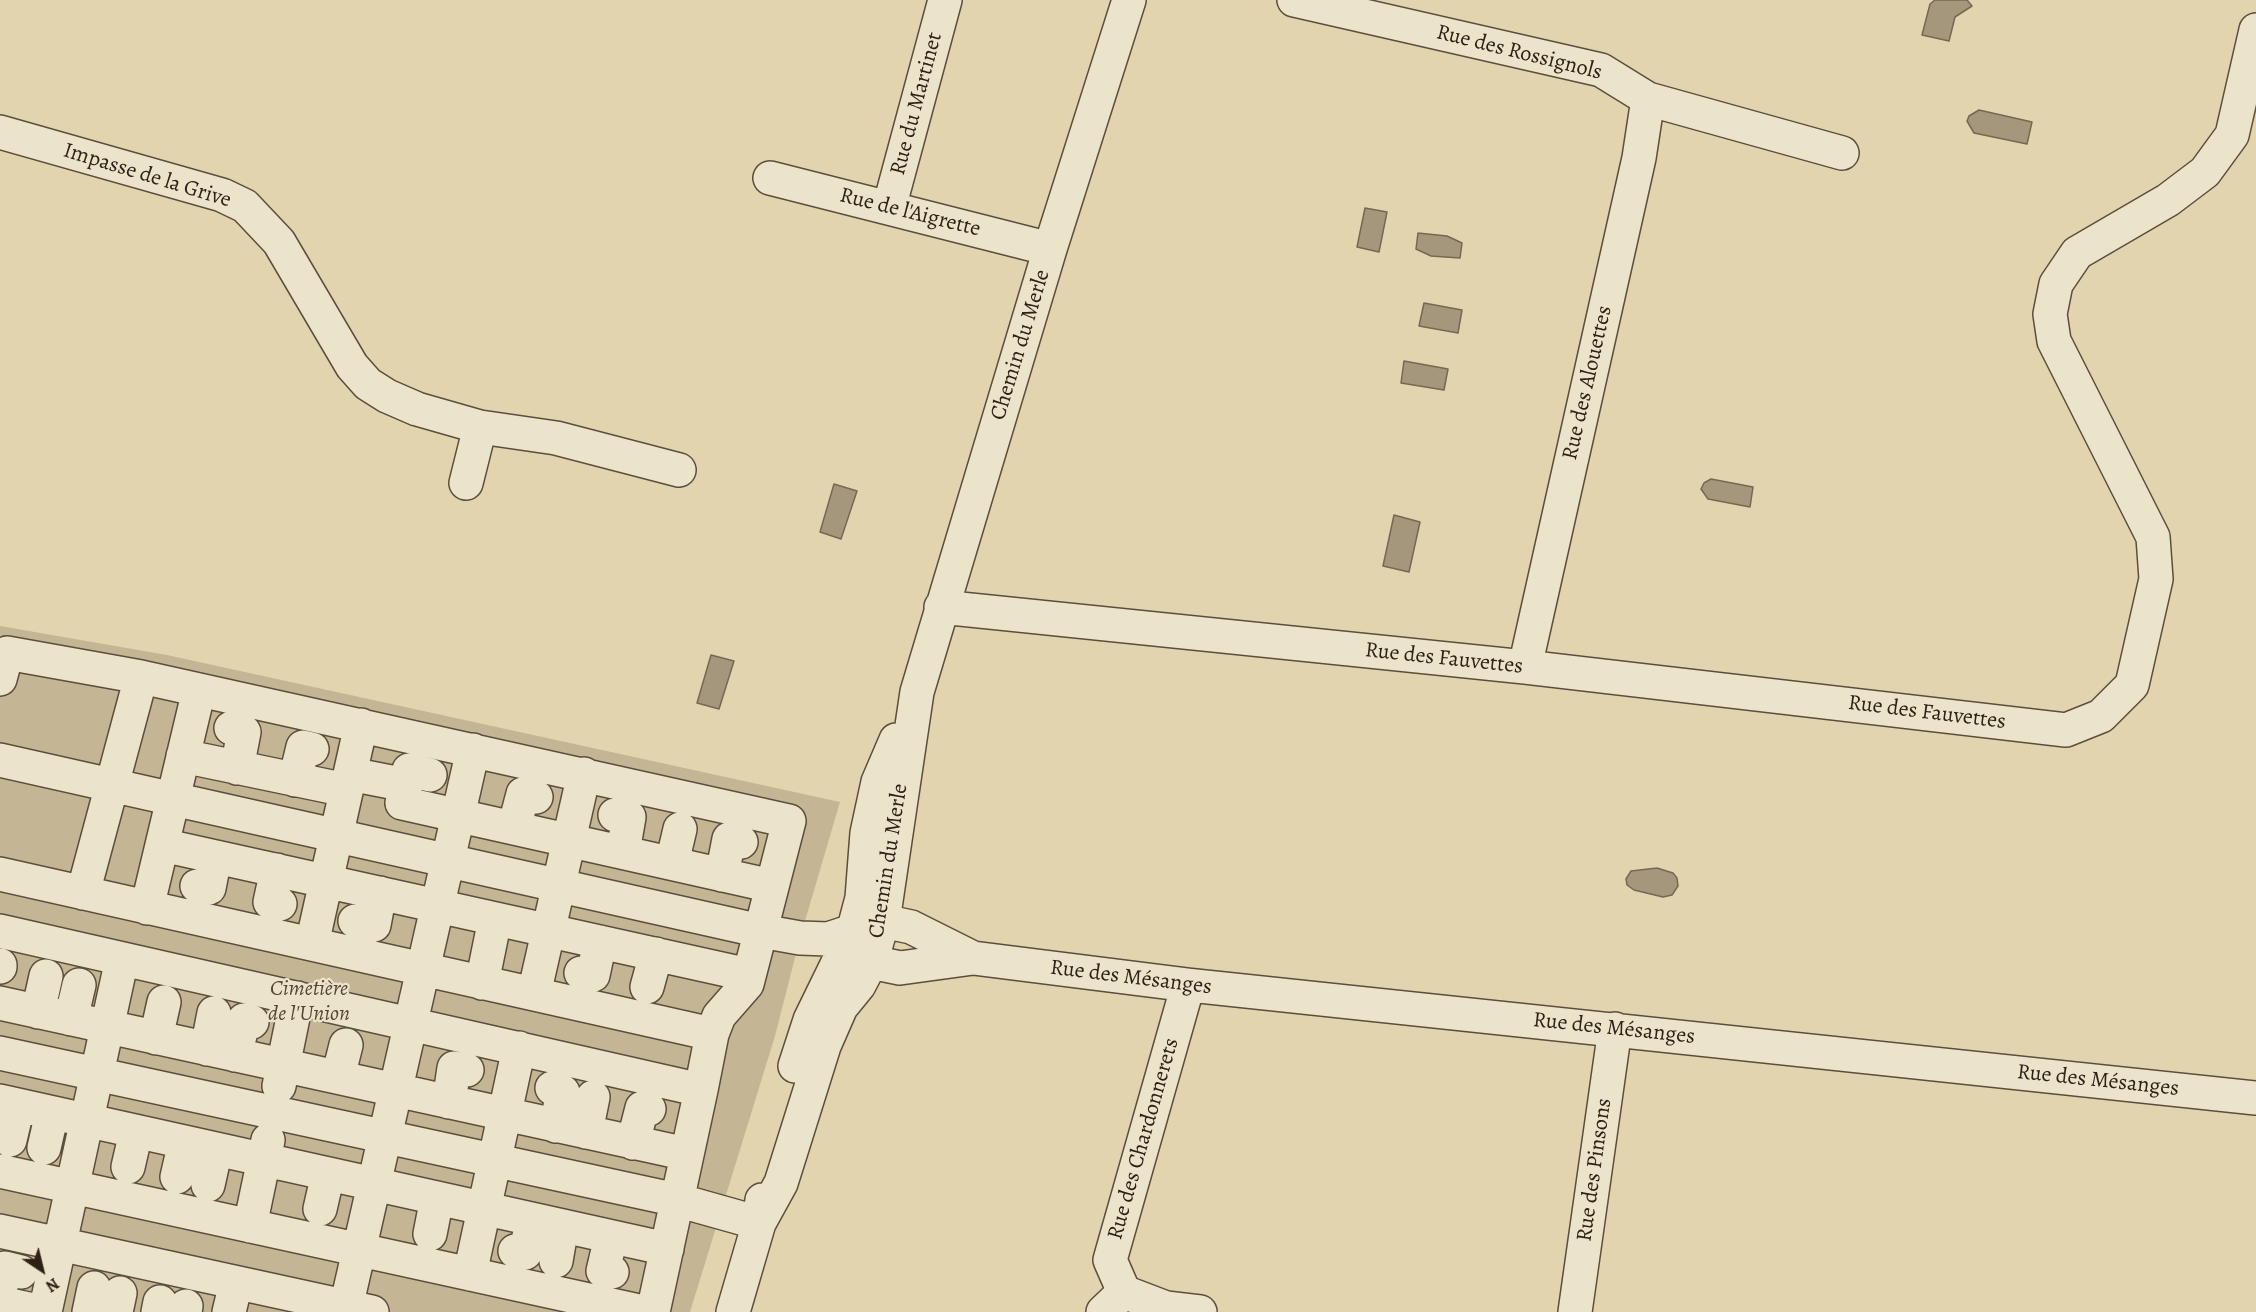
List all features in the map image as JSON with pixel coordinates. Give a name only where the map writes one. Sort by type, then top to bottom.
[{"type":"street","name":"Rue du Martinet","points":[[890,208],[945,0]]},
{"type":"street","name":"Chemin du Merle","points":[[759,1223],[781,1183],[824,1046],[841,1007],[859,985],[871,962],[868,927],[916,692],[1050,249],[1129,0]]},
{"type":"street","name":"Rue des Rossignols","points":[[1294,0],[1601,70],[1648,99],[1842,153]]},
{"type":"street","name":"Rue des Fauvettes","points":[[941,607],[1525,667],[2066,729],[2101,716],[2132,685],[2156,579],[2153,537],[2054,341],[2049,314],[2056,284],[2078,253],[2168,200],[2205,172],[2232,135],[2256,30]]},
{"type":"street","name":"Rue des Alouettes","points":[[1525,667],[1639,158],[1648,99]]},
{"type":"street","name":"Impasse de la Grive","points":[[0,132],[222,195],[244,206],[279,242],[352,366],[368,384],[387,396],[417,410],[480,427],[556,438],[679,470]]},
{"type":"street","name":"Rue de l'Aigrette","points":[[770,178],[1050,249]]},
{"type":"street","points":[[466,483],[480,427]]},
{"type":"street","points":[[0,679],[7,653],[141,677],[789,820],[747,984],[719,1016],[712,1034],[653,1312]]},
{"type":"street","points":[[83,893],[141,677]]},
{"type":"street","points":[[147,908],[199,690]]},
{"type":"street","points":[[312,944],[361,725]]},
{"type":"street","points":[[231,728],[244,732],[237,768]]},
{"type":"street","points":[[296,780],[303,747],[312,749]]},
{"type":"street","points":[[0,1231],[60,1244],[233,1297],[355,1310],[359,1250],[472,750]]},
{"type":"street","points":[[183,756],[296,780],[348,782],[418,780],[402,803],[772,886]]},
{"type":"street","points":[[0,760],[760,931],[800,938],[828,939],[868,927]]},
{"type":"street","points":[[534,994],[584,774]]},
{"type":"street","points":[[514,828],[523,794],[536,797]]},
{"type":"street","points":[[615,815],[629,818],[623,852]]},
{"type":"street","points":[[672,863],[680,830]]},
{"type":"street","points":[[722,875],[729,839],[741,842]]},
{"type":"street","points":[[162,845],[749,975]]},
{"type":"street","points":[[197,885],[209,888],[215,857]]},
{"type":"street","points":[[277,870],[270,902],[279,904]]},
{"type":"street","points":[[0,874],[712,1034]]},
{"type":"street","points":[[355,921],[374,925],[380,893]]},
{"type":"street","points":[[482,982],[495,918]]},
{"type":"street","name":"Chemin du Merle","points":[[733,1312],[759,1223],[771,1140],[806,1030],[868,927]]},
{"type":"street","name":"Rue des Mésanges","points":[[868,927],[911,927],[973,958]]},
{"type":"street","points":[[0,931],[700,1090]]},
{"type":"street","points":[[581,973],[593,975],[600,942]]},
{"type":"street","points":[[647,987],[656,954]]},
{"type":"street","name":"Rue des Mésanges","points":[[871,962],[900,968],[973,958],[1188,985],[2256,1098]]},
{"type":"street","points":[[0,1303],[44,1312],[122,959]]},
{"type":"street","points":[[38,1012],[46,976]]},
{"type":"street","points":[[71,1018],[78,985]]},
{"type":"street","name":"Rue des Chardonnerets","points":[[1188,985],[1110,1260],[1114,1302],[1200,1312]]},
{"type":"street","points":[[250,1226],[297,998]]},
{"type":"street","points":[[156,1038],[164,1002]]},
{"type":"street","points":[[0,1003],[687,1155]]},
{"type":"street","points":[[214,1013],[221,1052]]},
{"type":"street","points":[[221,1052],[244,1020],[252,1022]]},
{"type":"street","name":"Rue des Pinsons","points":[[1575,1312],[1615,1029]]},
{"type":"street","points":[[338,1077],[346,1045]]},
{"type":"street","points":[[470,1274],[519,1048]]},
{"type":"street","points":[[0,1053],[677,1200],[759,1223]]},
{"type":"street","points":[[449,1102],[454,1068],[467,1071]]},
{"type":"street","points":[[552,1088],[563,1092],[571,1129]]},
{"type":"street","points":[[571,1129],[593,1097]]},
{"type":"street","points":[[10,1140],[9,1103],[667,1249]]},
{"type":"street","points":[[633,1143],[642,1108],[649,1109]]},
{"type":"street","points":[[44,1148],[52,1113]]},
{"type":"street","points":[[128,1167],[136,1132]]},
{"type":"street","points":[[177,1177],[201,1146]]},
{"type":"street","points":[[201,1146],[208,1185]]},
{"type":"street","points":[[0,1171],[644,1312]]},
{"type":"street","points":[[311,1207],[318,1172]]},
{"type":"street","points":[[420,1231],[427,1196]]},
{"type":"street","points":[[515,1251],[525,1253],[548,1223]]},
{"type":"street","points":[[548,1223],[556,1261]]},
{"type":"street","points":[[611,1237],[603,1271],[612,1272]]},
{"type":"green space","name":"Cimetière de l'Union","points":[[0,626],[167,655],[840,802],[800,938],[775,1036],[690,1312],[0,1312]]},
{"type":"shaded area","points":[[1935,0],[1967,0],[1972,6],[1955,17],[1949,41],[1922,35],[1930,4]]},
{"type":"shaded area","points":[[1979,110],[2032,122],[2027,144],[1974,133],[1967,121],[1969,116]]},
{"type":"shaded area","points":[[1365,208],[1387,212],[1379,252],[1357,247]]},
{"type":"shaded area","points":[[1418,233],[1447,236],[1462,243],[1460,258],[1431,256],[1416,249]]},
{"type":"shaded area","points":[[1424,303],[1462,310],[1458,333],[1419,326]]},
{"type":"shaded area","points":[[1404,361],[1448,369],[1444,390],[1401,383]]},
{"type":"shaded area","points":[[1711,479],[1753,487],[1750,507],[1708,499],[1701,489],[1704,483]]},
{"type":"shaded area","points":[[834,484],[857,491],[841,539],[820,532]]},
{"type":"shaded area","points":[[1394,515],[1420,522],[1409,572],[1383,566]]},
{"type":"shaded area","points":[[711,655],[734,661],[719,709],[697,703]]},
{"type":"shaded area","points":[[1657,868],[1673,873],[1677,878],[1678,886],[1672,895],[1663,897],[1634,890],[1627,885],[1626,879],[1631,871]]}]
